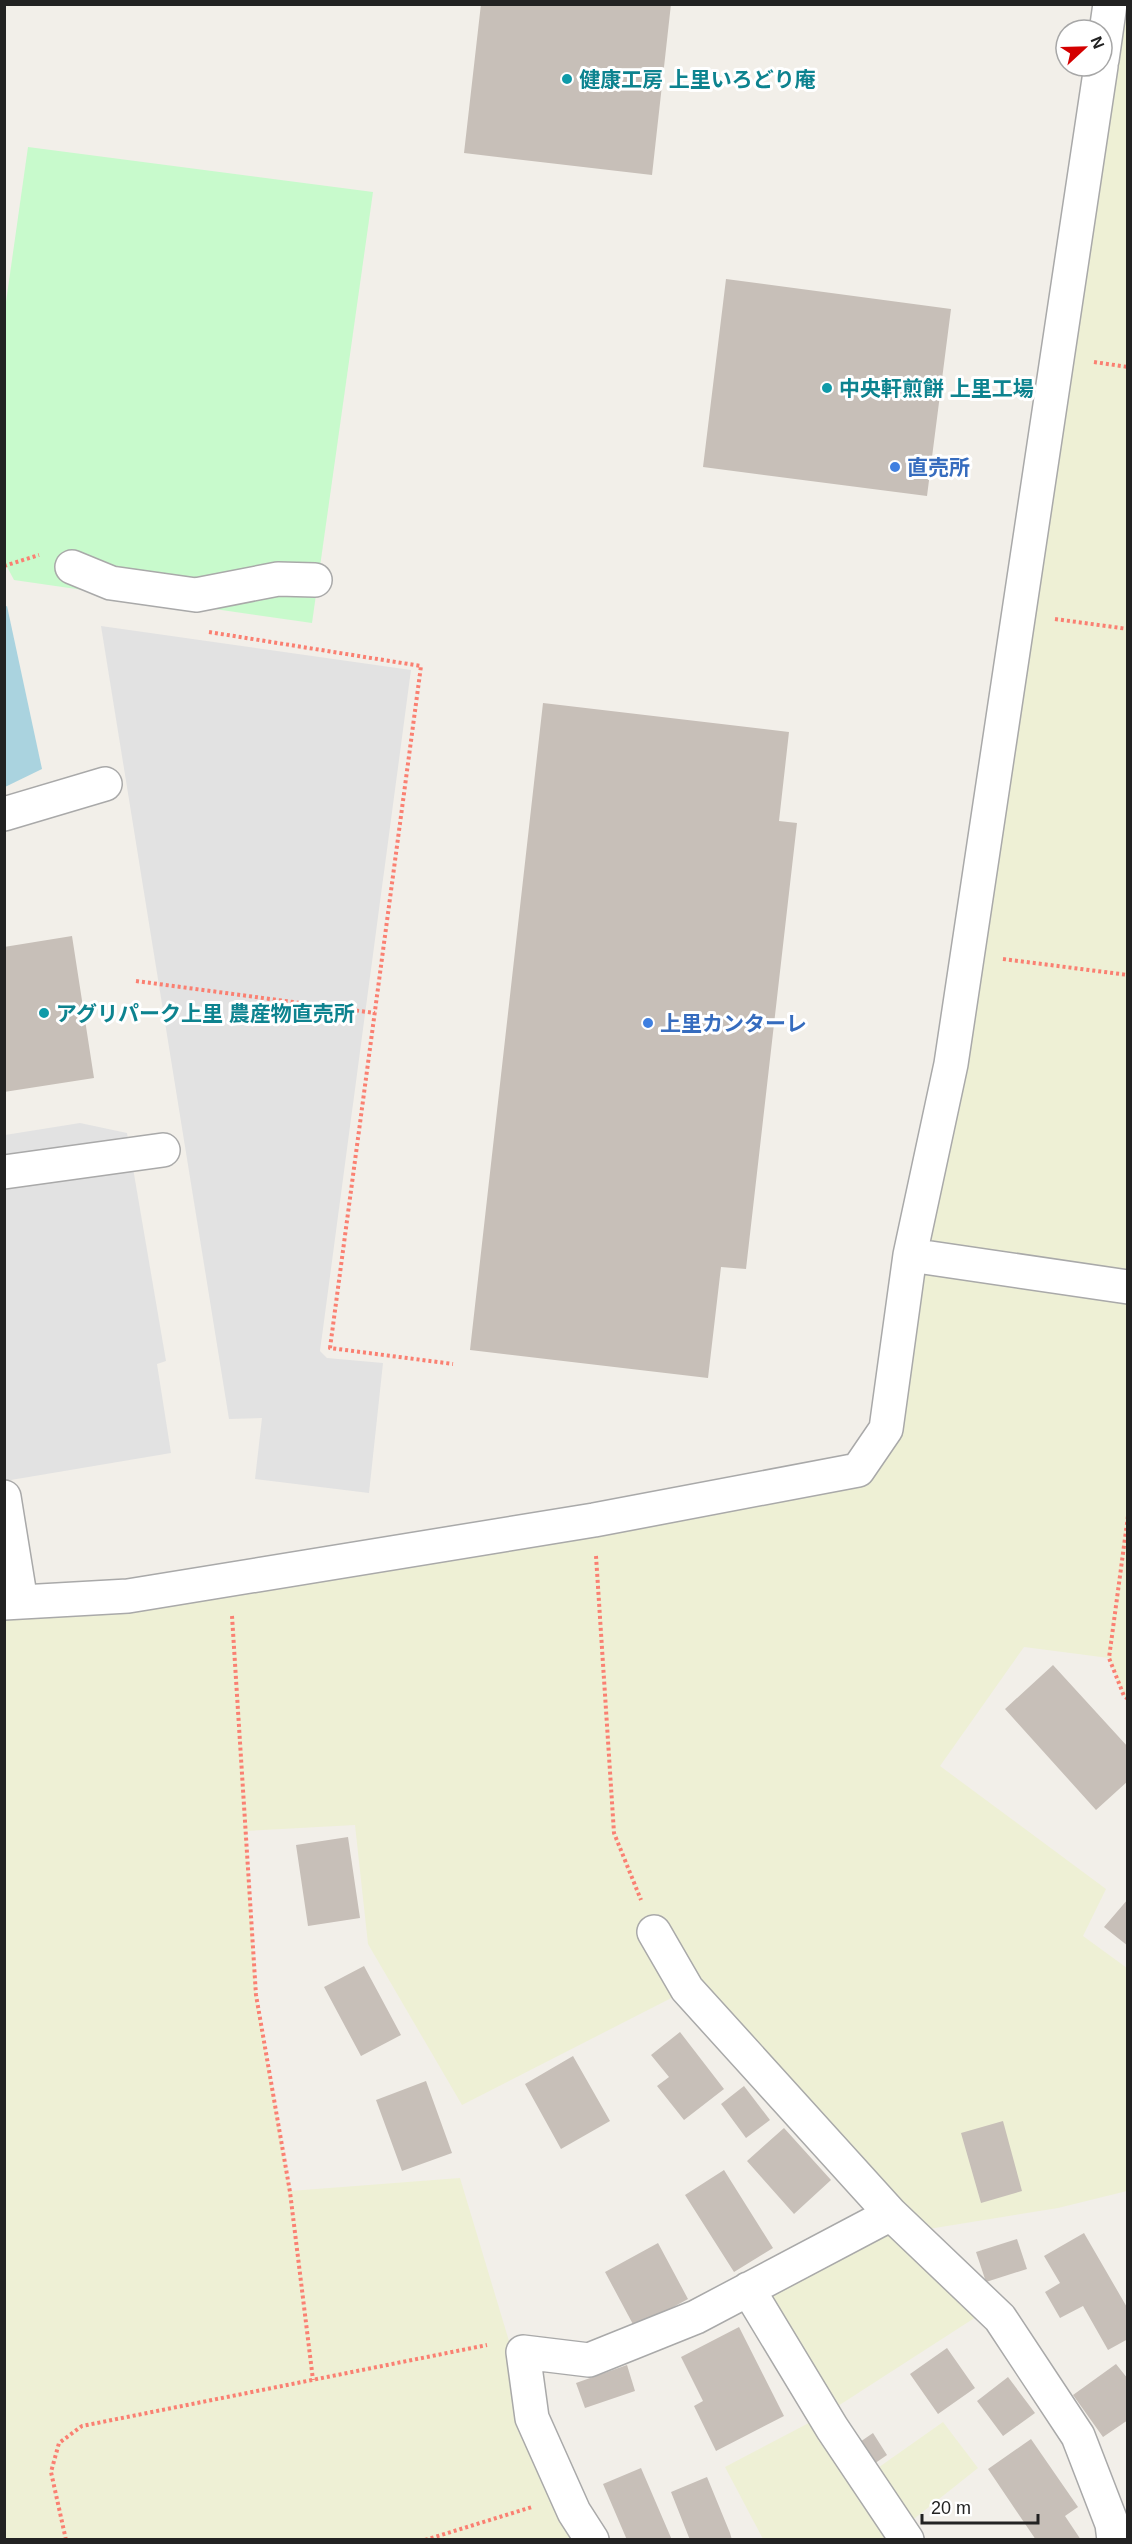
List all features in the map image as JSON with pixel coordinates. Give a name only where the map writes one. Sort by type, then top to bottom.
[{"type":"street","points":[[4,1497],[13,1603],[128,1596],[230,1580],[594,1520],[858,1470],[886,1429],[910,1255],[951,1064],[1099,78]]},
{"type":"street","points":[[58,560],[111,583],[196,595],[278,579],[315,580]]},
{"type":"street","points":[[4,814],[105,784]]},
{"type":"street","points":[[4,1172],[163,1150]]},
{"type":"street","points":[[910,1255],[1128,1287]]},
{"type":"street","points":[[654,1932],[687,1989],[891,2214],[1000,2318],[1078,2436],[1114,2525]]},
{"type":"street","points":[[592,2540],[567,2496],[532,2418],[523,2352],[589,2360],[696,2316],[891,2214]]},
{"type":"street","points":[[748,2289],[832,2428],[907,2540]]},
{"type":"path","points":[[4,566],[58,560]]},
{"type":"path","points":[[1018,615],[1128,628]]},
{"type":"path","points":[[208,632],[421,666],[330,1348],[453,1364]]},
{"type":"path","points":[[968,955],[1128,975]]},
{"type":"path","points":[[136,981],[375,1013]]},
{"type":"path","points":[[1128,1516],[1109,1658],[1124,1696],[1128,1699]]},
{"type":"path","points":[[594,1520],[614,1833],[654,1932]]},
{"type":"path","points":[[230,1580],[255,1995],[290,2192],[313,2380]]},
{"type":"path","points":[[66,2540],[51,2472],[60,2443],[82,2426],[509,2341],[523,2352]]},
{"type":"path","points":[[425,2540],[567,2496]]},
{"type":"green space","points":[[1110,5],[1127,5],[1127,1699],[1109,1658],[1024,1647],[940,1766],[1106,1889],[1083,1936],[1127,1968],[1127,2191],[1058,2208],[910,2232],[990,2308],[824,2415],[748,2289],[890,2214],[687,1990],[462,2105],[368,1944],[355,1825],[246,1831],[256,1995],[290,2191],[460,2178],[509,2341],[523,2352],[592,2539],[5,2540],[5,1603],[858,1469],[886,1429],[1099,78],[1114,78],[1114,18],[1108,18]]},
{"type":"green space","points":[[28,147],[373,192],[312,623],[14,580],[5,563],[4,316]]},
{"type":"green space","points":[[824,2415],[865,2477],[943,2422],[978,2468],[900,2530],[907,2539],[763,2539],[725,2467]]},
{"type":"shaded area","points":[[101,626],[411,670],[320,1351],[327,1358],[383,1363],[369,1493],[255,1479],[262,1418],[229,1419]]},
{"type":"shaded area","points":[[80,1123],[127,1133],[166,1361],[157,1364],[171,1453],[5,1481],[5,1135]]},
{"type":"water","points":[[7,606],[42,769],[5,787],[4,607]]},
{"type":"building","name":"健康工房 上里いろどり庵","points":[[481,4],[671,4],[652,175],[464,153]]},
{"type":"building","name":"中央軒煎餅 上里工場","points":[[726,279],[951,309],[927,496],[703,467]]},
{"type":"building","points":[[543,703],[789,732],[779,821],[797,823],[746,1269],[721,1267],[708,1378],[470,1350]]},
{"type":"building","name":"アグリパーク上里 農産物直売所","points":[[72,936],[94,1078],[4,1092],[4,947]]},
{"type":"building","points":[[1053,1665],[1128,1747],[1128,1781],[1096,1810],[1005,1709]]},
{"type":"building","points":[[348,1837],[360,1918],[308,1926],[296,1845]]},
{"type":"building","points":[[1128,1899],[1128,1946],[1104,1927]]},
{"type":"building","points":[[364,1966],[401,2035],[361,2056],[324,1987]]},
{"type":"building","points":[[680,2032],[724,2089],[684,2120],[657,2086],[669,2077],[651,2055]]},
{"type":"building","points":[[573,2056],[610,2121],[561,2149],[525,2084]]},
{"type":"building","points":[[426,2081],[452,2153],[402,2171],[376,2100]]},
{"type":"building","points":[[744,2086],[770,2120],[746,2138],[721,2104]]},
{"type":"building","points":[[1003,2121],[1022,2191],[981,2203],[961,2133]]},
{"type":"building","points":[[784,2128],[831,2180],[794,2214],[747,2161]]},
{"type":"building","points":[[724,2170],[773,2248],[734,2272],[685,2195]]},
{"type":"building","points":[[1084,2233],[1128,2309],[1128,2339],[1108,2350],[1083,2306],[1060,2318],[1045,2292],[1060,2283],[1044,2256]]},
{"type":"building","points":[[1017,2239],[1027,2269],[986,2282],[976,2252]]},
{"type":"building","points":[[658,2243],[688,2299],[635,2328],[605,2272]]},
{"type":"building","points":[[739,2327],[784,2416],[716,2451],[694,2406],[703,2401],[681,2357]]},
{"type":"building","points":[[947,2348],[975,2388],[938,2414],[910,2374]]},
{"type":"building","points":[[1116,2364],[1128,2379],[1128,2420],[1103,2437],[1073,2395]]},
{"type":"building","points":[[627,2365],[635,2391],[585,2408],[576,2383]]},
{"type":"building","points":[[1008,2377],[1035,2413],[1003,2436],[977,2401]]},
{"type":"building","points":[[873,2433],[887,2455],[871,2466],[857,2444]]},
{"type":"building","points":[[1031,2439],[1078,2507],[1065,2516],[1081,2540],[1036,2540],[988,2469]]},
{"type":"building","points":[[641,2468],[672,2540],[627,2540],[603,2484]]},
{"type":"building","points":[[707,2477],[732,2540],[690,2540],[671,2492]]},
{"type":"place","name":"健康工房 上里いろどり庵","points":[[567,79]]},
{"type":"place","name":"中央軒煎餅 上里工場","points":[[827,388]]},
{"type":"place","name":"直売所","points":[[895,467]]},
{"type":"place","name":"アグリパーク上里 農産物直売所","points":[[44,1013]]},
{"type":"place","name":"上里カンターレ","points":[[648,1023]]}]
